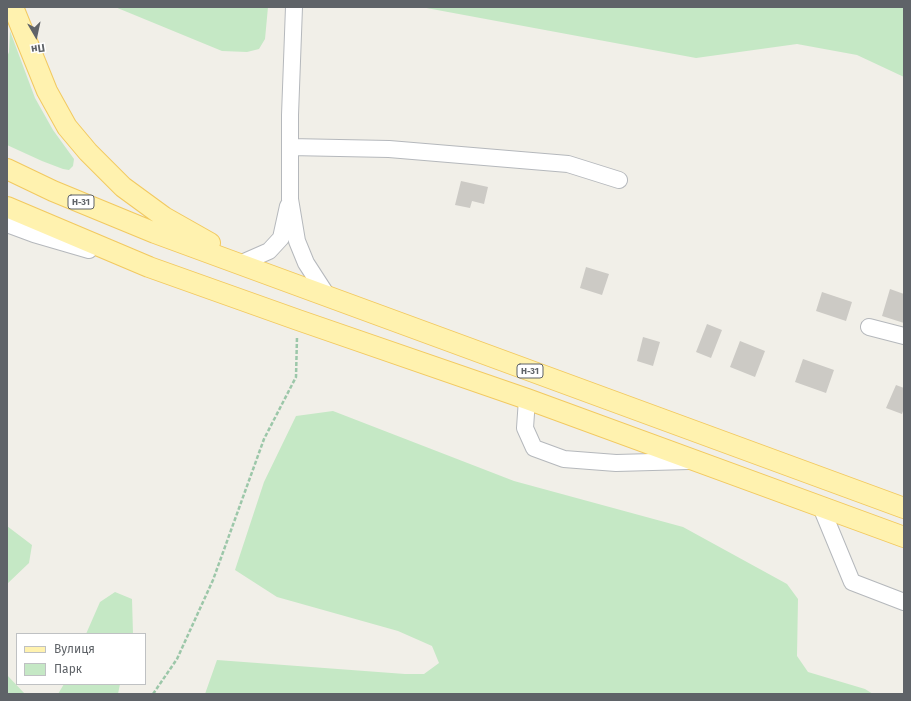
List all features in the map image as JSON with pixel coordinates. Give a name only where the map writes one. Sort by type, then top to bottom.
[{"type":"main road","points":[[13,7],[47,91],[67,127],[88,152],[124,187],[164,217],[264,274]]},
{"type":"main road","name":"Н-31","points":[[7,169],[54,191],[155,233],[904,508]]},
{"type":"main road","points":[[7,207],[149,267],[527,399],[904,537]]},
{"type":"street","points":[[294,7],[290,115],[290,199],[297,241],[306,263],[328,297]]},
{"type":"street","points":[[290,147],[389,149],[568,164],[619,180]]},
{"type":"street","points":[[244,262],[269,251],[281,238],[290,199]]},
{"type":"street","points":[[7,224],[34,234],[149,267]]},
{"type":"street","points":[[869,328],[904,336]]},
{"type":"street","points":[[527,399],[525,428],[534,448],[564,459],[616,462],[695,460]]},
{"type":"street","points":[[821,507],[852,582],[904,602]]},
{"type":"path","points":[[153,694],[177,659],[213,580],[264,439],[296,377],[298,320]]},
{"type":"green space","points":[[115,7],[268,7],[265,39],[259,49],[247,52],[222,51]]},
{"type":"green space","points":[[421,7],[904,7],[904,77],[857,55],[797,44],[696,58]]},
{"type":"green space","points":[[10,31],[35,98],[53,130],[74,159],[73,166],[69,170],[42,161],[7,145],[7,57],[9,52]]},
{"type":"green space","points":[[333,411],[514,481],[683,527],[787,584],[798,599],[797,656],[808,672],[865,689],[873,694],[205,694],[217,660],[405,674],[424,674],[439,663],[432,646],[398,631],[277,597],[235,570],[264,482],[296,416]]},
{"type":"green space","points":[[7,526],[32,545],[29,563],[7,584]]},
{"type":"green space","points":[[115,592],[132,599],[133,633],[86,633],[100,602]]},
{"type":"green space","points":[[7,675],[25,694],[7,694]]},
{"type":"green space","points":[[63,685],[120,685],[118,694],[58,694]]},
{"type":"building","points":[[461,181],[488,187],[484,204],[472,201],[470,208],[455,205]]},
{"type":"building","points":[[586,267],[609,274],[602,295],[580,288]]},
{"type":"building","points":[[890,289],[904,294],[904,323],[882,316]]},
{"type":"building","points":[[822,292],[852,302],[846,321],[816,311]]},
{"type":"building","points":[[707,324],[722,330],[711,358],[696,352]]},
{"type":"building","points":[[643,337],[660,342],[653,366],[637,361]]},
{"type":"building","points":[[740,341],[765,351],[755,377],[730,367]]},
{"type":"building","points":[[803,359],[834,370],[826,393],[795,382]]},
{"type":"building","points":[[896,385],[904,388],[904,408],[902,414],[886,408]]}]
